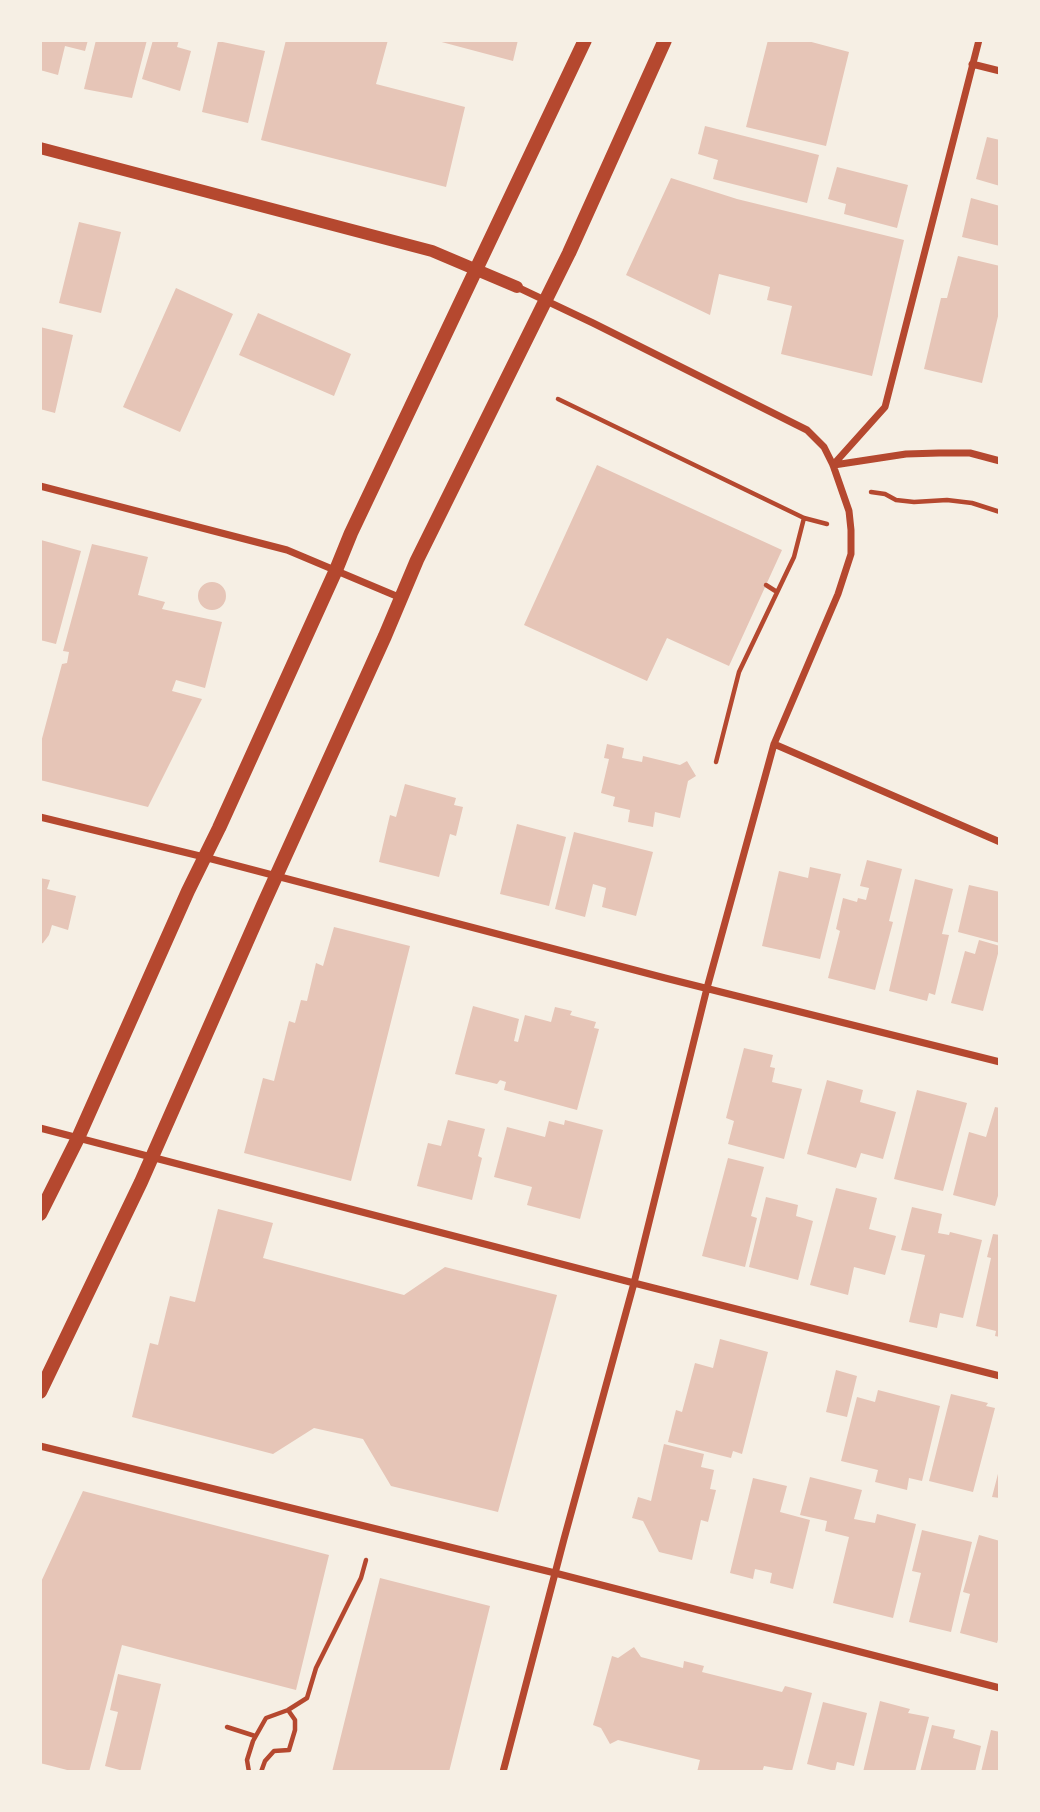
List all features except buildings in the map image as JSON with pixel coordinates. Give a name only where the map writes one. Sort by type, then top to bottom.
[{"type":"main road","points":[[40,1214],[78,1138],[351,533],[585,40]]},
{"type":"main road","points":[[40,1392],[141,1182],[416,561],[569,253],[665,40]]},
{"type":"street","points":[[833,465],[885,407],[978,40]]},
{"type":"street","points":[[972,64],[1000,71]]},
{"type":"street","points":[[40,148],[432,251],[517,287],[807,430],[824,447],[849,511],[850,554],[834,605],[774,744],[707,988],[634,1283],[503,1772]]},
{"type":"street","points":[[833,465],[906,454],[939,453],[970,453],[1000,460]]},
{"type":"street","points":[[40,486],[272,545],[401,598]]},
{"type":"street","points":[[774,744],[1000,842]]},
{"type":"street","points":[[40,817],[1000,1062]]},
{"type":"street","points":[[40,1128],[1000,1376]]},
{"type":"street","points":[[40,1446],[555,1573],[1000,1689]]},
{"type":"path","points":[[558,399],[804,518],[794,557],[739,671],[716,762]]},
{"type":"path","points":[[885,494],[896,500],[914,502],[947,500],[972,503],[1000,512]]},
{"type":"path","points":[[765,585],[778,592]]},
{"type":"path","points":[[249,1772],[247,1760],[255,1736],[266,1718],[288,1710],[307,1698],[316,1668],[358,1586],[366,1560]]},
{"type":"path","points":[[261,1772],[265,1760],[274,1751],[289,1750],[295,1720],[288,1710]]},
{"type":"path","points":[[227,1727],[255,1736]]}]
